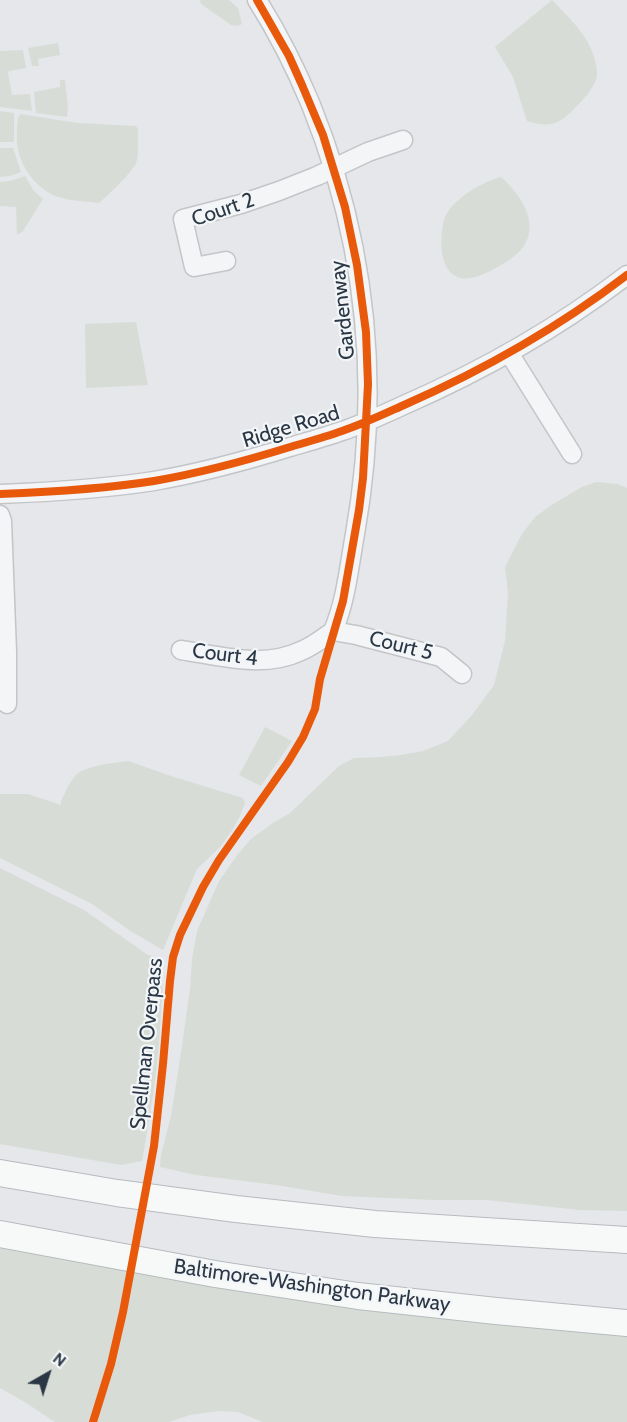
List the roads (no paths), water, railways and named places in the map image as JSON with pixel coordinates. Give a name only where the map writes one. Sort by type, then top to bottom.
[{"type":"highway","points":[[0,1173],[236,1209],[375,1224],[627,1240]]},
{"type":"highway","name":"Baltimore-Washington Parkway","points":[[0,1234],[215,1274],[358,1296],[627,1323]]},
{"type":"street","name":"Gardenway","points":[[257,0],[289,56],[323,135],[345,207],[361,291],[366,333],[368,384],[364,471],[343,601],[333,631]]},
{"type":"street","points":[[333,168],[368,152],[403,140]]},
{"type":"street","name":"Court 2","points":[[226,261],[194,267],[183,219],[260,197],[333,168]]},
{"type":"street","name":"Ridge Road","points":[[0,494],[94,488],[203,472],[342,431],[459,380],[509,353],[578,311],[627,275]]},
{"type":"street","points":[[509,353],[572,454]]},
{"type":"street","points":[[0,516],[6,621],[7,704]]},
{"type":"street","name":"Court 4","points":[[181,650],[264,661],[301,652],[333,631]]},
{"type":"street","name":"Court 5","points":[[333,631],[366,637],[441,657],[462,674]]}]
